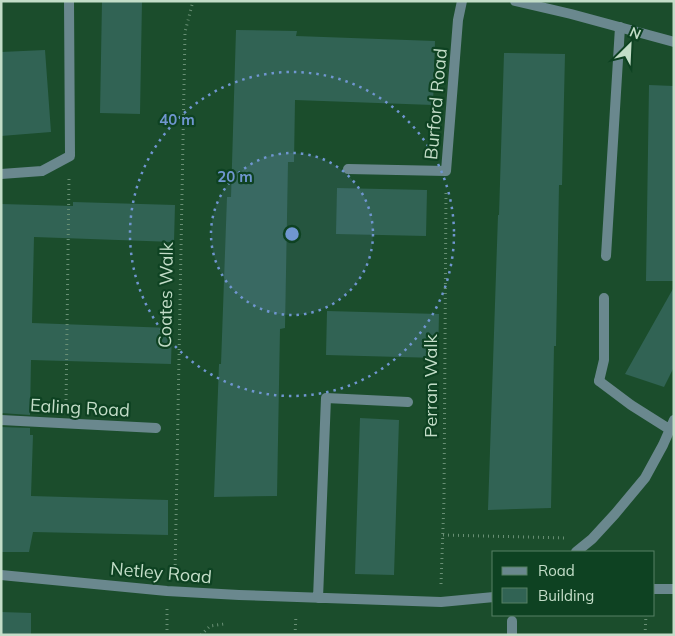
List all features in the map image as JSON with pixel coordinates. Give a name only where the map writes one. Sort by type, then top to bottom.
[{"type":"street","points":[[1,174],[42,171],[70,156],[69,1]]},
{"type":"street","name":"Burford Road","points":[[348,169],[446,171],[458,20],[462,1]]},
{"type":"street","points":[[515,1],[674,42]]},
{"type":"street","points":[[606,256],[620,27]]},
{"type":"street","points":[[577,551],[592,539],[645,478],[672,424],[631,405],[599,381],[604,360],[604,298]]},
{"type":"street","points":[[318,598],[326,398],[408,402]]},
{"type":"street","name":"Ealing Road","points":[[1,420],[156,428]]},
{"type":"street","name":"Netley Road","points":[[1,574],[171,591],[233,595],[441,602],[492,597]]},
{"type":"street","points":[[655,589],[674,589]]},
{"type":"street","points":[[512,622],[512,635]]},
{"type":"path","name":"Coates Walk","points":[[167,635],[171,591],[185,32],[193,1]]},
{"type":"path","points":[[65,424],[70,156]]},
{"type":"path","name":"Perran Walk","points":[[441,602],[446,171]]},
{"type":"path","points":[[443,535],[592,539]]},
{"type":"path","points":[[645,635],[646,616]]},
{"type":"path","points":[[201,635],[210,626],[224,624]]},
{"type":"building","points":[[102,1],[142,1],[140,114],[100,113]]},
{"type":"building","points":[[236,30],[297,31],[296,36],[435,41],[433,105],[295,100],[294,162],[288,162],[285,328],[280,329],[277,496],[214,497],[227,197],[231,197]]},
{"type":"building","points":[[45,50],[51,132],[1,136],[1,52]]},
{"type":"building","points":[[504,53],[565,54],[562,185],[559,185],[556,346],[554,346],[551,508],[488,510]]},
{"type":"building","points":[[649,85],[674,86],[674,281],[646,281]]},
{"type":"building","points":[[337,188],[427,190],[426,236],[336,234]]},
{"type":"building","points":[[73,202],[175,205],[174,242],[34,237],[32,323],[172,328],[171,364],[31,360],[30,415],[1,413],[1,204],[73,206]]},
{"type":"building","points":[[674,287],[674,367],[664,387],[625,374]]},
{"type":"building","points":[[327,311],[439,314],[438,358],[326,355]]},
{"type":"building","points":[[360,418],[399,420],[394,575],[355,574]]},
{"type":"building","points":[[1,427],[30,428],[30,435],[33,435],[31,496],[168,500],[168,535],[33,532],[29,552],[1,552]]},
{"type":"building","points":[[1,612],[31,613],[31,635],[1,635]]}]
